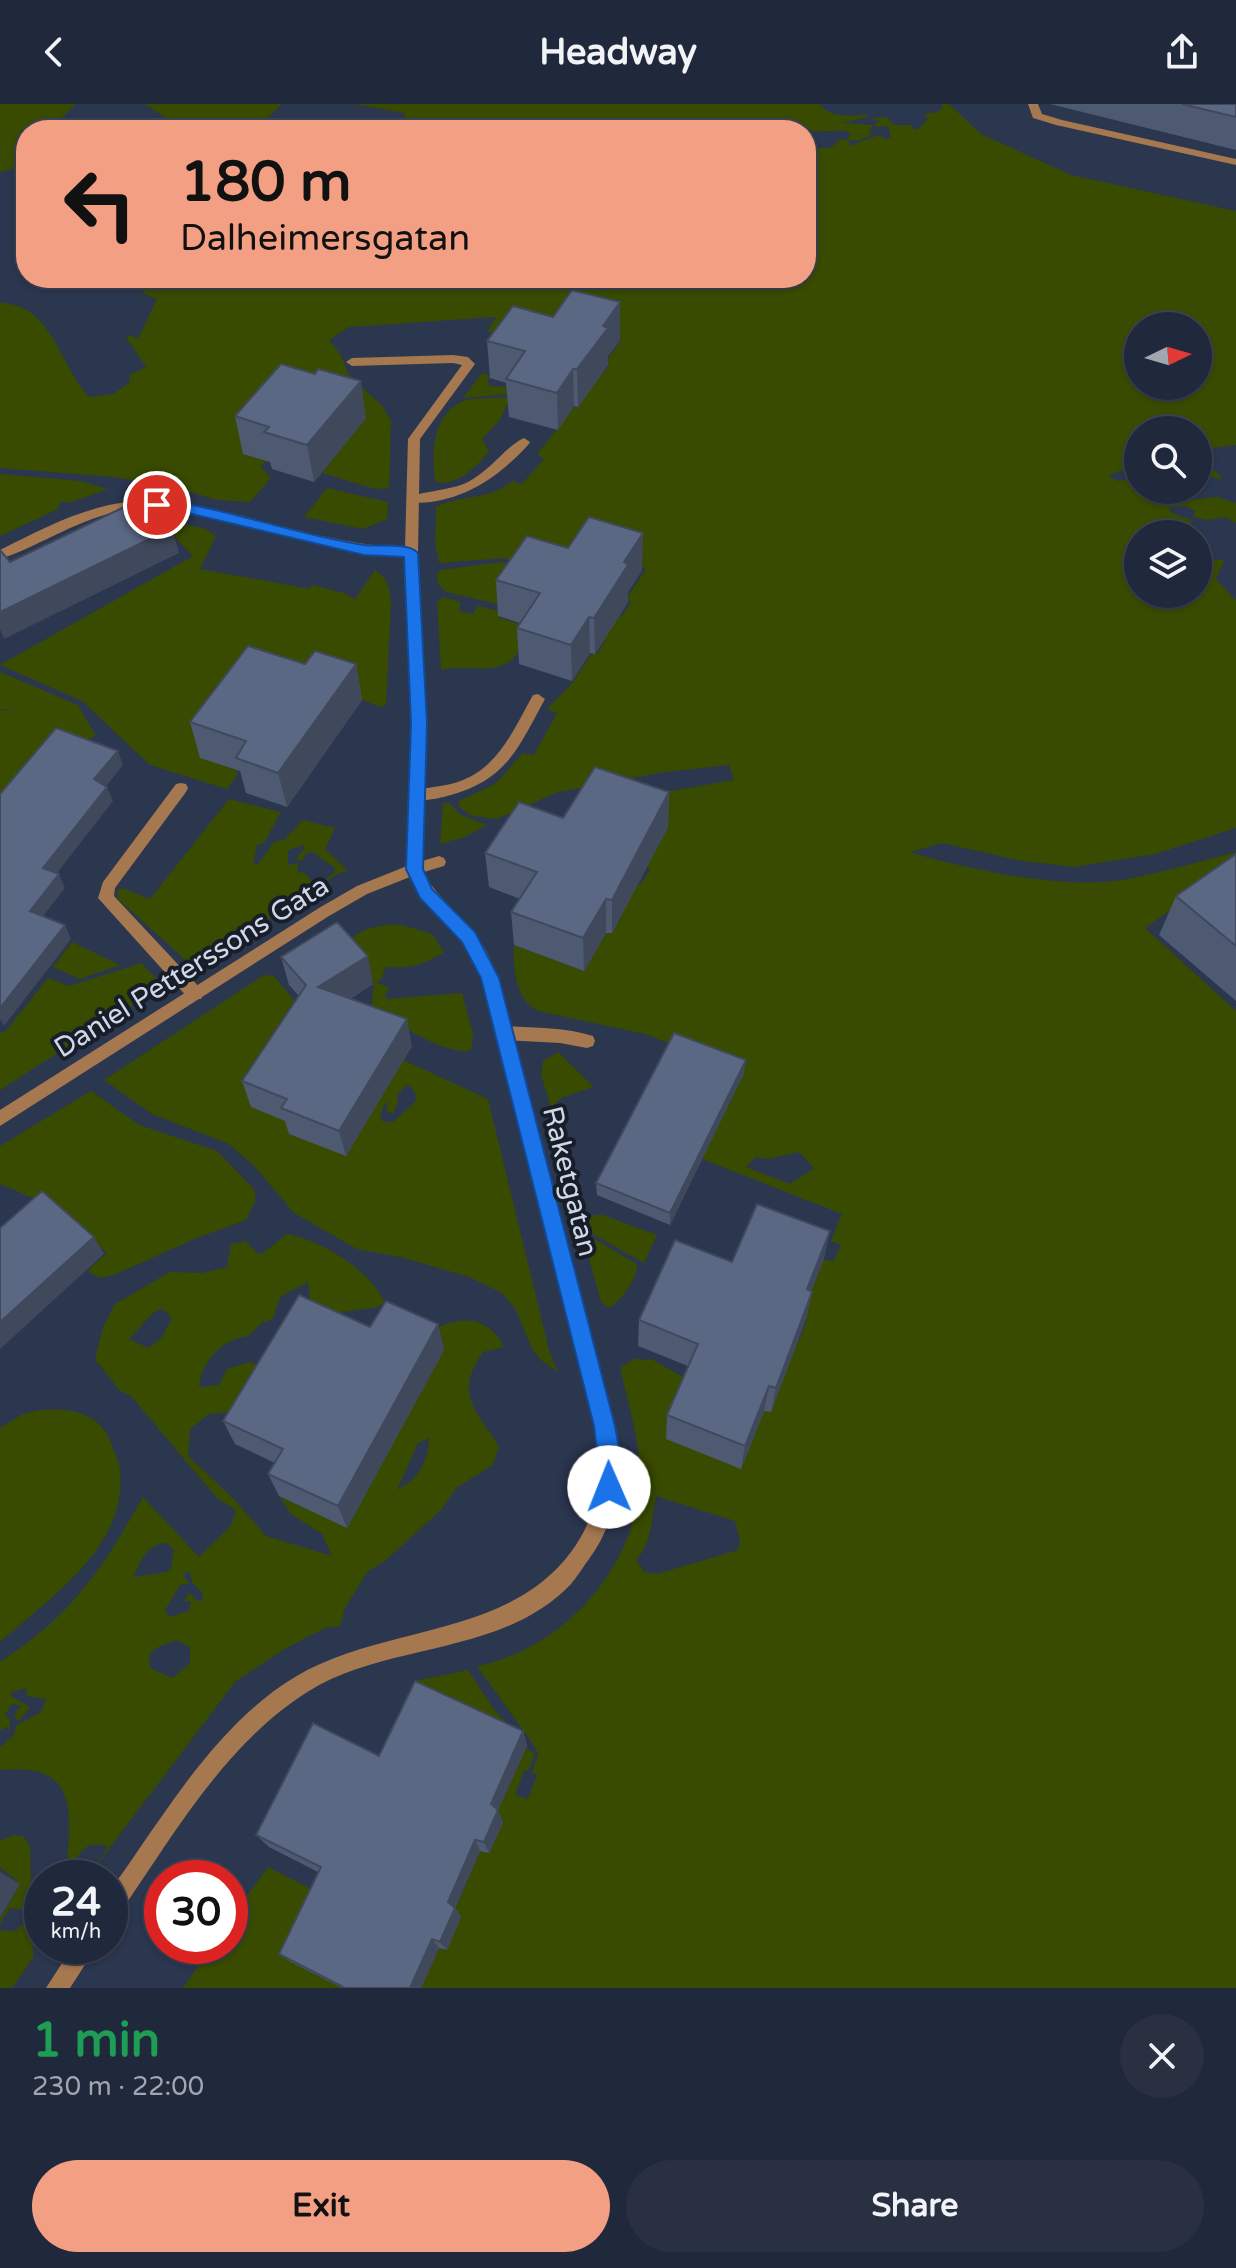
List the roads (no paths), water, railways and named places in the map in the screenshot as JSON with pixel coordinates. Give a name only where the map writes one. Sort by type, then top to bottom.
[{"type":"street","points":[[1033,104],[1037,116],[1236,162]]},
{"type":"street","points":[[352,362],[453,359],[469,364],[414,439],[411,553],[419,723],[419,795],[414,869]]},
{"type":"street","points":[[413,499],[460,493],[477,484],[524,442]]},
{"type":"street","points":[[0,555],[103,511],[147,505],[188,508],[364,550],[411,553]]},
{"type":"street","points":[[419,795],[464,788],[492,773],[538,699]]},
{"type":"street","points":[[181,788],[108,886],[106,898],[195,994]]},
{"type":"street","name":"Daniel Petterssons Gata","points":[[0,1119],[362,890],[439,862]]},
{"type":"street","name":"Raketgatan","points":[[128,1885],[216,1760],[268,1709],[303,1684],[358,1659],[401,1645],[473,1630],[523,1608],[564,1578],[585,1551],[597,1529],[609,1487],[610,1454],[605,1426],[505,1033],[482,957],[465,932],[426,893],[414,869]]},
{"type":"street","points":[[505,1033],[587,1041]]},
{"type":"street","points":[[57,1988],[74,1964]]}]
